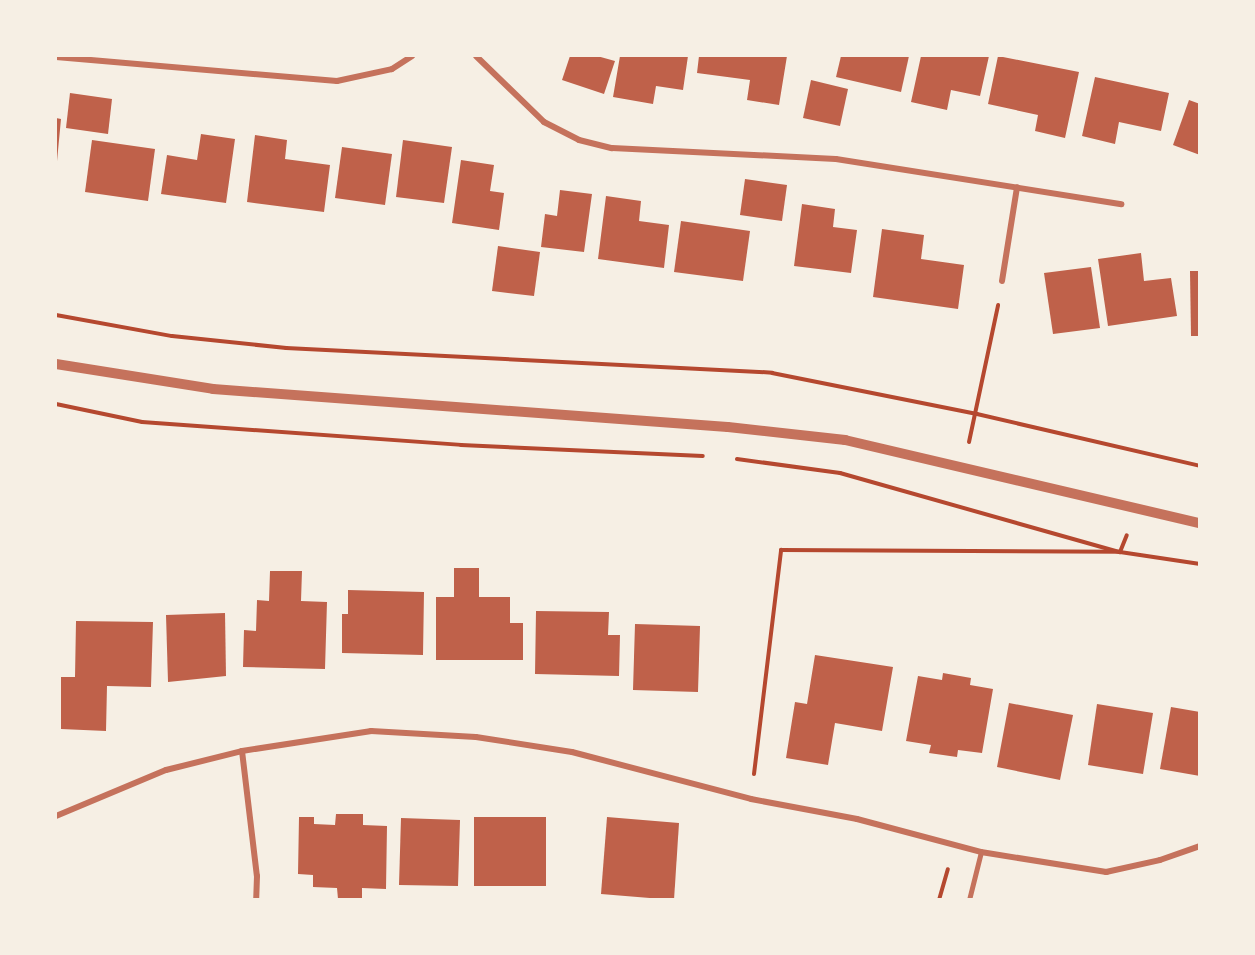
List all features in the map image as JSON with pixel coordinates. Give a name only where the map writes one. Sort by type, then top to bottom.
[{"type":"street","points":[[56,57],[337,81],[392,69],[412,56]]},
{"type":"street","points":[[476,56],[544,122],[579,140],[653,152],[836,159],[1121,204]]},
{"type":"street","points":[[1002,281],[1017,187]]},
{"type":"street","points":[[56,364],[213,389],[728,427],[845,440],[1136,510],[1200,523]]},
{"type":"street","points":[[56,816],[166,770],[242,751],[371,731],[476,737],[572,752],[751,799],[858,819],[981,852],[1106,872],[1160,860],[1200,846]]},
{"type":"street","points":[[242,751],[257,876],[256,900]]},
{"type":"lane","points":[[969,900],[981,852]]},
{"type":"path","points":[[950,507],[977,414],[1002,281]]},
{"type":"path","points":[[56,315],[172,336],[286,348],[772,373],[977,414],[1200,466]]},
{"type":"path","points":[[56,404],[142,422],[462,445],[710,456]]},
{"type":"path","points":[[733,459],[840,473],[950,507],[1120,552],[1200,564]]},
{"type":"path","points":[[1120,552],[1136,510]]},
{"type":"path","points":[[751,799],[781,550],[1120,552]]},
{"type":"building","points":[[570,56],[597,56],[615,61],[604,94],[562,80]]},
{"type":"building","points":[[620,56],[688,56],[683,90],[656,86],[653,104],[613,97]]},
{"type":"building","points":[[699,56],[787,56],[779,105],[747,100],[750,80],[697,73]]},
{"type":"building","points":[[841,56],[909,56],[901,92],[836,77]]},
{"type":"building","points":[[921,56],[989,56],[980,96],[951,90],[947,110],[911,102]]},
{"type":"building","points":[[998,56],[1079,72],[1065,138],[1035,131],[1038,115],[988,104]]},
{"type":"building","points":[[1095,77],[1169,93],[1161,131],[1119,122],[1115,144],[1082,136]]},
{"type":"building","points":[[811,80],[848,89],[840,126],[803,118]]},
{"type":"building","points":[[70,93],[112,99],[108,134],[66,128]]},
{"type":"building","points":[[1189,100],[1200,104],[1200,155],[1173,145]]},
{"type":"building","points":[[56,118],[61,119],[57,161],[56,161]]},
{"type":"building","points":[[201,134],[235,139],[226,203],[161,194],[167,155],[197,160]]},
{"type":"building","points":[[255,135],[287,140],[285,159],[330,165],[324,212],[247,202]]},
{"type":"building","points":[[92,140],[155,149],[148,201],[85,192]]},
{"type":"building","points":[[403,140],[452,147],[444,203],[396,197]]},
{"type":"building","points":[[342,147],[392,154],[385,205],[335,198]]},
{"type":"building","points":[[461,160],[494,165],[490,191],[504,193],[499,230],[452,223]]},
{"type":"building","points":[[745,179],[787,185],[782,221],[740,215]]},
{"type":"building","points":[[560,190],[592,194],[584,252],[541,247],[545,214],[557,216]]},
{"type":"building","points":[[606,196],[641,201],[639,221],[669,225],[664,268],[598,259]]},
{"type":"building","points":[[802,204],[835,209],[833,227],[857,230],[851,273],[794,266]]},
{"type":"building","points":[[681,221],[750,231],[743,281],[674,272]]},
{"type":"building","points":[[882,229],[924,235],[921,259],[964,265],[958,309],[873,297]]},
{"type":"building","points":[[498,246],[540,252],[534,296],[492,291]]},
{"type":"building","points":[[1141,253],[1144,281],[1171,278],[1177,316],[1108,326],[1098,259]]},
{"type":"building","points":[[1091,267],[1100,328],[1053,334],[1044,273]]},
{"type":"building","points":[[1190,271],[1200,271],[1200,336],[1191,336]]},
{"type":"building","points":[[454,568],[479,568],[479,597],[510,597],[510,623],[523,623],[523,660],[436,660],[436,597],[454,597]]},
{"type":"building","points":[[270,571],[302,571],[301,601],[327,602],[325,669],[243,667],[244,630],[256,631],[257,600],[269,601]]},
{"type":"building","points":[[348,590],[424,592],[423,655],[342,653],[342,614],[348,614]]},
{"type":"building","points":[[536,611],[609,612],[608,635],[620,635],[619,676],[535,674]]},
{"type":"building","points":[[225,613],[226,676],[168,682],[166,615]]},
{"type":"building","points":[[76,621],[153,622],[151,687],[107,686],[106,731],[61,729],[61,677],[75,677]]},
{"type":"building","points":[[635,624],[700,626],[698,692],[633,690]]},
{"type":"building","points":[[815,655],[893,667],[882,731],[835,723],[828,765],[786,758],[795,702],[807,704]]},
{"type":"building","points":[[943,673],[971,678],[970,685],[993,689],[982,753],[958,750],[957,757],[929,753],[931,745],[906,741],[918,676],[942,680]]},
{"type":"building","points":[[1009,703],[1073,715],[1060,780],[997,767]]},
{"type":"building","points":[[1097,704],[1153,713],[1143,774],[1088,765]]},
{"type":"building","points":[[1171,707],[1200,712],[1200,776],[1160,769]]},
{"type":"building","points":[[336,814],[363,814],[363,825],[387,826],[386,889],[362,888],[362,900],[338,899],[337,888],[313,887],[313,875],[298,874],[299,817],[314,817],[314,824],[335,825]]},
{"type":"building","points":[[474,817],[546,817],[546,886],[474,886]]},
{"type":"building","points":[[607,817],[679,823],[674,900],[601,894]]},
{"type":"building","points":[[401,818],[460,820],[458,886],[399,885]]}]
